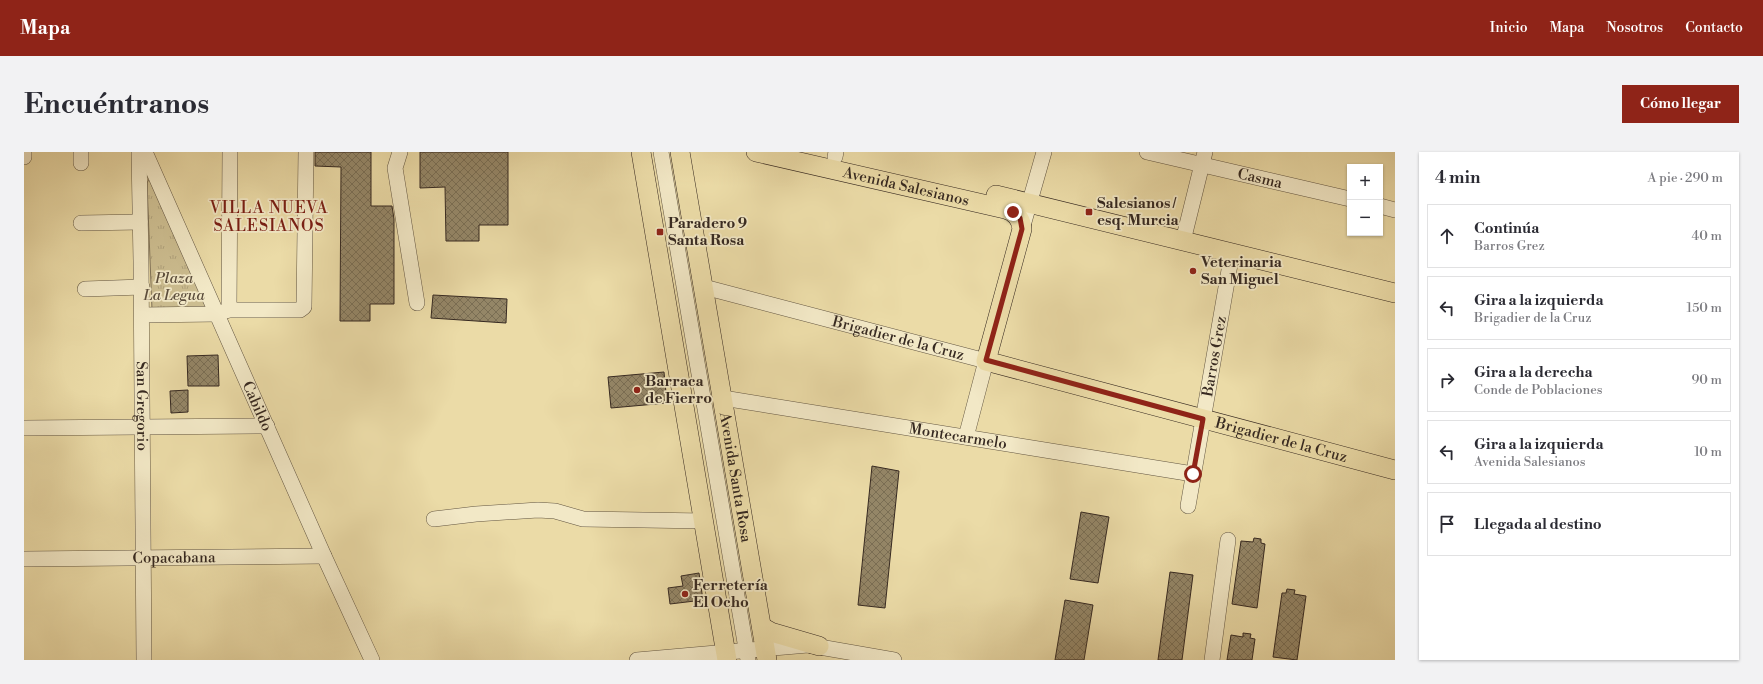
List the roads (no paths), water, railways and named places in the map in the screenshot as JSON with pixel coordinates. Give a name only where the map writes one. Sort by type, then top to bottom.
[{"type":"main road","points":[[641,152],[726,656]]},
{"type":"main road","name":"Avenida Santa Rosa","points":[[680,152],[766,654]]},
{"type":"main road","name":"Avenida Salesianos","points":[[756,152],[1009,210],[1020,218],[1022,229]]},
{"type":"main road","name":"Avenida Salesianos","points":[[812,152],[836,155],[1395,293]]},
{"type":"main road","points":[[986,360],[1022,229]]},
{"type":"main road","name":"Brigadier de la Cruz","points":[[986,360],[1395,470]]},
{"type":"main road","points":[[762,627],[771,632],[819,646]]},
{"type":"street","points":[[24,152],[24,157]]},
{"type":"street","name":"San Gregorio","points":[[138,152],[142,287],[144,660]]},
{"type":"street","name":"Cabildo","points":[[145,152],[223,312],[267,426],[324,556],[372,660]]},
{"type":"street","points":[[223,312],[230,152]]},
{"type":"street","points":[[142,315],[300,310],[304,307],[306,152]]},
{"type":"street","points":[[400,152],[395,168],[417,303]]},
{"type":"street","points":[[661,152],[747,655]]},
{"type":"street","points":[[1022,229],[1044,152]]},
{"type":"street","name":"Casma","points":[[1147,152],[1203,158],[1347,199]]},
{"type":"street","points":[[1183,241],[1203,158]]},
{"type":"street","points":[[1383,207],[1395,210]]},
{"type":"street","points":[[82,223],[140,222]]},
{"type":"street","name":"Barros Grez","points":[[1188,506],[1232,253]]},
{"type":"street","name":"Brigadier de la Cruz","points":[[704,286],[986,360]]},
{"type":"street","points":[[85,289],[142,287]]},
{"type":"street","points":[[966,437],[986,360]]},
{"type":"street","name":"Montecarmelo","points":[[723,398],[1193,474]]},
{"type":"street","points":[[24,428],[267,426]]},
{"type":"street","points":[[434,519],[476,514],[538,510],[555,511],[583,519],[704,521]]},
{"type":"street","points":[[1212,660],[1228,540]]},
{"type":"street","name":"Copacabana","points":[[24,559],[324,556]]},
{"type":"street","points":[[637,660],[766,654],[819,646],[894,660]]},
{"type":"place","name":"Salesianos / esq. Murcia","points":[[1089,212]]},
{"type":"place","name":"Paradero 9 Santa Rosa","points":[[660,232]]},
{"type":"place","name":"Veterinaria San Miguel","points":[[1193,271]]},
{"type":"place","name":"Barraca de Fierro","points":[[637,390]]},
{"type":"place","name":"Ferretería El Ocho","points":[[685,594]]},
{"type":"district","name":"VILLA NUEVA SALESIANOS","points":[[269,216]]},
{"type":"park label","name":"Plaza La Legua","points":[[174,286]]}]
